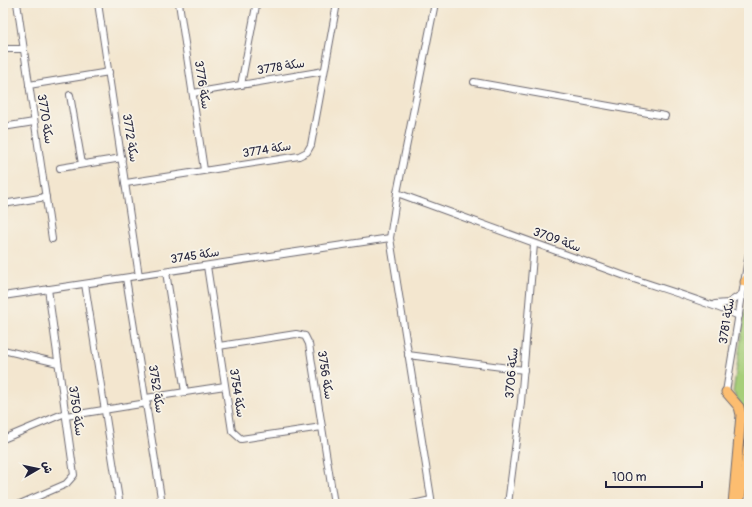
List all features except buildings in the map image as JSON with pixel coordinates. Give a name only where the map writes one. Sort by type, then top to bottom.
[{"type":"highway","points":[[726,392],[739,407],[741,414],[733,504]]},
{"type":"highway","points":[[739,504],[749,443]]},
{"type":"street","name":"سكة 3770","points":[[16,3],[52,239]]},
{"type":"street","name":"سكة 3772","points":[[98,3],[139,276]]},
{"type":"street","name":"سكة 3776","points":[[179,3],[204,170]]},
{"type":"street","name":"سكة 3774","points":[[126,182],[299,156],[307,152],[311,145],[337,3]]},
{"type":"street","points":[[413,504],[432,502],[390,238],[397,193],[435,3]]},
{"type":"street","name":"سكة 3778","points":[[241,85],[256,6]]},
{"type":"street","points":[[3,49],[23,49]]},
{"type":"street","name":"سكة 3778","points":[[193,93],[324,71]]},
{"type":"street","points":[[28,85],[109,72]]},
{"type":"street","points":[[474,82],[665,116]]},
{"type":"street","points":[[70,95],[82,164]]},
{"type":"street","points":[[3,127],[34,122]]},
{"type":"street","points":[[60,168],[122,158]]},
{"type":"street","name":"سكة 3709","points":[[397,193],[534,244],[665,290],[711,304],[739,316]]},
{"type":"street","points":[[3,204],[46,197]]},
{"type":"street","name":"سكة 3745","points":[[3,296],[390,238]]},
{"type":"street","name":"سكة 3706","points":[[508,504],[524,370],[534,244]]},
{"type":"street","name":"سكة 3781","points":[[726,392],[742,294],[747,279],[749,253]]},
{"type":"street","name":"سكة 3754","points":[[207,266],[232,431],[241,439],[322,427]]},
{"type":"street","points":[[166,272],[185,392]]},
{"type":"street","name":"سكة 3752","points":[[126,278],[147,401],[162,503]]},
{"type":"street","points":[[85,284],[119,500]]},
{"type":"street","name":"سكة 3750","points":[[20,504],[66,484],[74,475],[48,289]]},
{"type":"street","name":"سكة 3709","points":[[711,304],[728,303],[742,294]]},
{"type":"street","name":"سكة 3756","points":[[219,346],[296,334],[305,336],[309,344],[334,504]]},
{"type":"street","points":[[3,350],[58,363]]},
{"type":"street","points":[[408,355],[524,370]]},
{"type":"street","points":[[3,439],[65,414],[105,410],[185,392],[225,386]]},
{"type":"street","points":[[154,504],[162,503]]},
{"type":"green space","points":[[749,285],[749,416],[733,392]]}]
